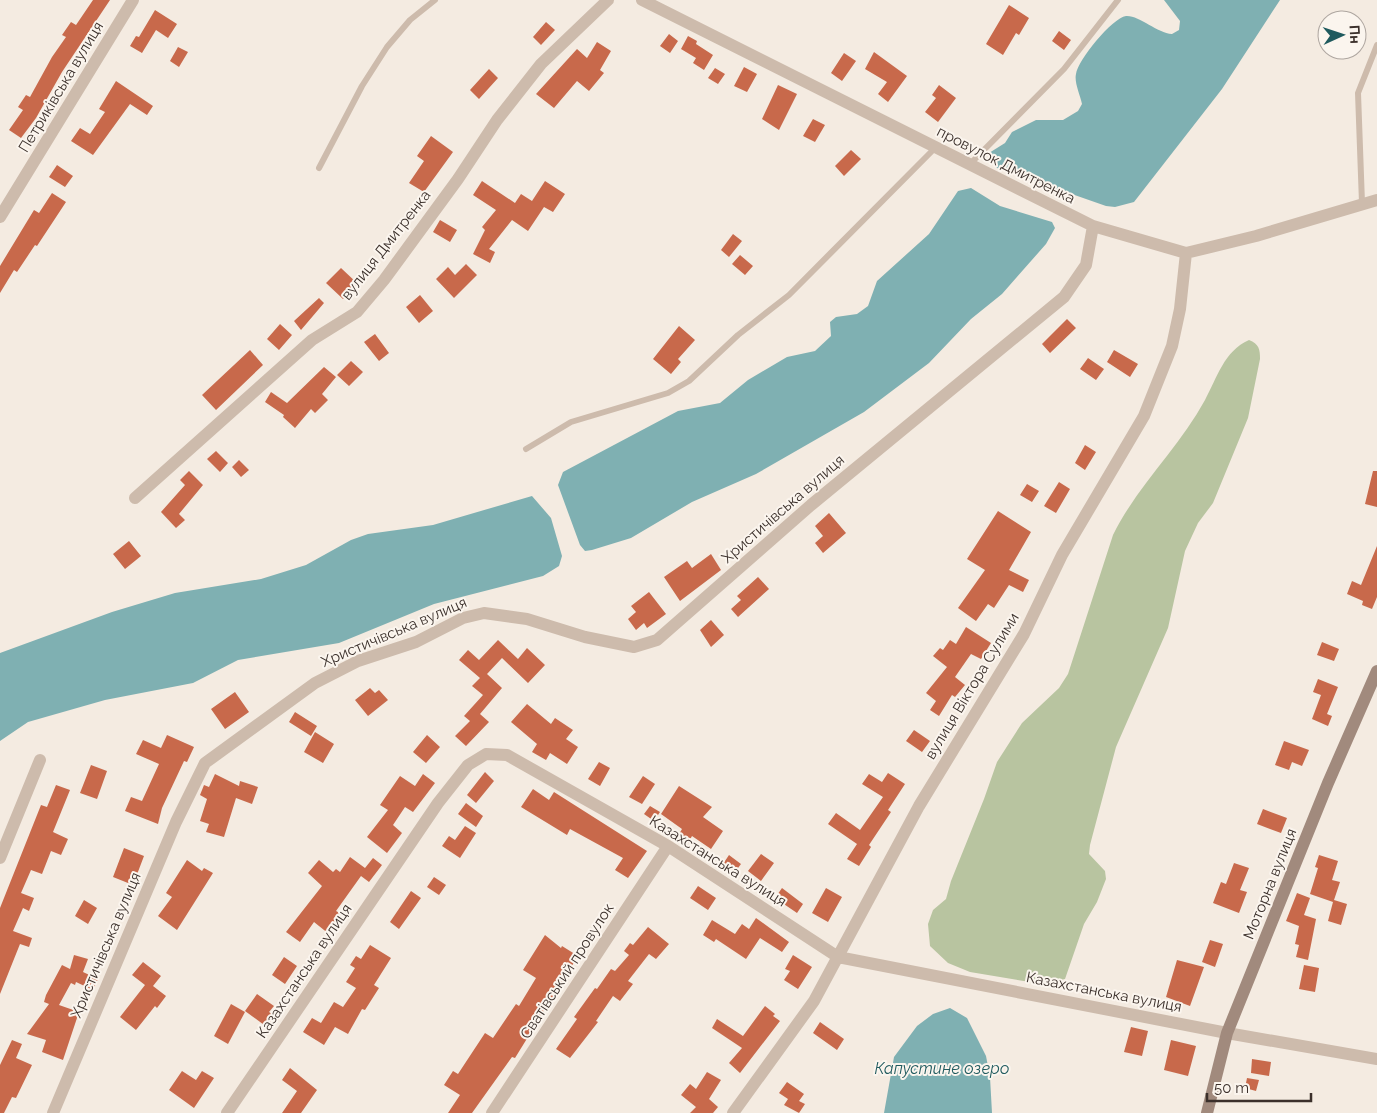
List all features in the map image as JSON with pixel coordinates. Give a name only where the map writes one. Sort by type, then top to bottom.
[{"type":"street","name":"Петриківська вулиця","points":[[0,217],[133,0]]},
{"type":"street","name":"вулиця Дмитренка","points":[[135,498],[304,346],[357,312],[384,280],[458,179],[497,120],[541,64],[608,0]]},
{"type":"street","name":"провулок Дмитренка","points":[[642,0],[1092,226],[1186,253],[1256,236],[1377,200]]},
{"type":"street","name":"Христичівська вулиця","points":[[53,1113],[176,822],[205,763],[315,683],[358,662],[416,642],[463,618],[484,613],[527,619],[584,637],[634,647],[657,640],[810,505],[1064,297],[1086,265],[1092,226]]},
{"type":"street","name":"вулиця Віктора Сулими","points":[[733,1113],[814,1001],[919,806],[1024,634],[1062,555],[1144,416],[1172,346],[1180,309],[1186,253]]},
{"type":"street","name":"Моторна вулиця","points":[[1207,1113],[1227,1033],[1325,792],[1377,671]]},
{"type":"street","name":"Казахстанська вулиця","points":[[227,1113],[438,803],[468,765],[486,754],[507,755],[668,846],[838,957],[1227,1033],[1377,1059]]},
{"type":"street","points":[[0,858],[40,760]]},
{"type":"street","name":"Сватівський провулок","points":[[492,1113],[668,846]]},
{"type":"lane","points":[[319,168],[362,86],[387,47],[410,20],[434,0]]},
{"type":"lane","points":[[970,164],[1064,69],[1118,0]]},
{"type":"lane","points":[[1362,203],[1358,93],[1377,45]]},
{"type":"lane","points":[[526,449],[571,422],[668,393],[689,381],[738,335],[789,295],[935,148]]},
{"type":"green space","points":[[1249,340],[1258,347],[1260,359],[1248,418],[1213,503],[1198,523],[1185,551],[1168,628],[1116,747],[1089,854],[1105,871],[1106,879],[1097,902],[1084,924],[1065,979],[1042,984],[970,972],[948,963],[930,946],[928,924],[933,910],[946,899],[951,881],[997,762],[1022,723],[1059,688],[1068,674],[1113,535],[1123,517],[1195,418],[1227,358],[1240,345]]},
{"type":"water","points":[[1164,0],[1280,0],[1222,89],[1134,202],[1115,207],[1106,206],[997,168],[989,161],[989,153],[1005,143],[1012,132],[1036,120],[1063,120],[1078,111],[1082,104],[1076,81],[1078,68],[1096,40],[1120,18],[1131,16],[1166,33],[1172,34],[1179,30],[1180,21]]},
{"type":"water","points":[[971,188],[1000,206],[1052,222],[1055,228],[1046,244],[1002,294],[971,319],[929,363],[864,412],[756,474],[692,502],[631,538],[585,551],[580,545],[558,485],[563,472],[678,411],[720,403],[748,380],[787,357],[815,351],[831,336],[830,322],[836,317],[857,314],[868,306],[877,281],[929,234],[958,191]]},
{"type":"water","points":[[532,496],[551,518],[562,556],[559,566],[543,576],[434,604],[339,643],[238,660],[193,683],[105,700],[28,722],[0,741],[0,653],[112,612],[175,593],[261,579],[306,565],[351,540],[368,534],[433,525]]},
{"type":"water","name":"Капустине озеро","points":[[950,1008],[967,1018],[986,1056],[990,1077],[992,1113],[884,1113],[894,1057],[917,1026],[933,1014]]},
{"type":"building","points":[[93,0],[110,0],[62,72],[36,118],[21,138],[9,130],[23,110],[18,107],[26,95],[30,97],[52,57],[66,37],[62,35],[71,22],[76,25]]},
{"type":"building","points":[[1009,5],[1029,18],[1019,35],[1016,33],[1003,55],[986,44]]},
{"type":"building","points":[[155,10],[177,24],[168,38],[156,30],[142,53],[130,46],[136,36],[139,37]]},
{"type":"building","points":[[546,22],[555,30],[541,45],[533,37]]},
{"type":"building","points":[[1059,31],[1071,40],[1064,50],[1052,41]]},
{"type":"building","points":[[669,34],[678,41],[670,53],[660,46]]},
{"type":"building","points":[[688,36],[697,41],[696,44],[713,55],[704,70],[693,63],[696,58],[681,49]]},
{"type":"building","points":[[597,42],[611,51],[600,70],[604,73],[589,91],[577,81],[554,108],[536,94],[577,49],[587,58]]},
{"type":"building","points":[[178,47],[188,52],[179,67],[170,61]]},
{"type":"building","points":[[874,52],[907,76],[888,102],[878,94],[887,82],[865,69]]},
{"type":"building","points":[[844,53],[856,61],[842,81],[831,73]]},
{"type":"building","points":[[744,67],[757,74],[747,92],[734,86]]},
{"type":"building","points":[[715,68],[725,74],[718,84],[708,78]]},
{"type":"building","points":[[489,69],[498,78],[479,99],[470,90]]},
{"type":"building","points":[[116,81],[153,106],[147,115],[130,104],[93,155],[71,141],[80,128],[90,134],[105,112],[99,109]]},
{"type":"building","points":[[778,85],[797,94],[779,130],[762,119]]},
{"type":"building","points":[[939,85],[956,98],[938,122],[925,112],[936,98],[932,95]]},
{"type":"building","points":[[813,119],[825,125],[815,142],[803,136]]},
{"type":"building","points":[[431,136],[453,152],[424,192],[409,183],[424,161],[417,156]]},
{"type":"building","points":[[851,150],[861,159],[844,176],[835,166]]},
{"type":"building","points":[[57,165],[73,176],[65,187],[49,177]]},
{"type":"building","points":[[482,181],[515,203],[521,194],[532,201],[545,181],[565,194],[553,212],[544,207],[528,231],[512,220],[489,249],[495,252],[490,263],[473,254],[485,230],[482,227],[496,210],[473,195]]},
{"type":"building","points":[[52,193],[66,202],[37,246],[35,245],[17,272],[14,270],[0,293],[0,266],[34,210],[39,213]]},
{"type":"building","points":[[440,220],[457,230],[450,242],[433,232]]},
{"type":"building","points":[[733,234],[742,241],[729,257],[721,250]]},
{"type":"building","points":[[740,255],[753,266],[745,275],[732,264]]},
{"type":"building","points":[[466,264],[477,275],[454,298],[436,279],[448,267],[455,275]]},
{"type":"building","points":[[341,268],[358,284],[343,299],[326,283]]},
{"type":"building","points":[[420,295],[433,311],[419,323],[406,307]]},
{"type":"building","points":[[319,298],[324,303],[301,330],[294,321]]},
{"type":"building","points":[[1067,319],[1076,328],[1050,353],[1042,344]]},
{"type":"building","points":[[280,324],[292,335],[279,350],[267,339]]},
{"type":"building","points":[[679,326],[695,340],[678,359],[681,362],[671,374],[653,359]]},
{"type":"building","points":[[375,334],[389,353],[379,361],[364,342]]},
{"type":"building","points":[[250,350],[263,365],[216,410],[202,395]]},
{"type":"building","points":[[1114,350],[1138,364],[1130,377],[1107,362]]},
{"type":"building","points":[[1088,358],[1104,369],[1096,380],[1080,369]]},
{"type":"building","points":[[351,361],[363,372],[349,386],[337,375]]},
{"type":"building","points":[[324,367],[336,377],[322,394],[328,400],[315,413],[311,409],[295,428],[283,417],[284,415],[265,402],[271,392],[287,403]]},
{"type":"building","points":[[1085,445],[1096,452],[1085,470],[1075,463]]},
{"type":"building","points":[[216,451],[228,463],[220,472],[207,459]]},
{"type":"building","points":[[239,460],[249,470],[241,477],[232,467]]},
{"type":"building","points":[[189,471],[203,485],[179,514],[185,520],[176,528],[161,512],[185,485],[180,480]]},
{"type":"building","points":[[1373,471],[1377,471],[1377,507],[1365,504]]},
{"type":"building","points":[[1059,482],[1070,489],[1056,513],[1044,506]]},
{"type":"building","points":[[1027,484],[1039,491],[1032,502],[1020,495]]},
{"type":"building","points":[[998,511],[1031,532],[1009,570],[1029,580],[1023,592],[1009,585],[994,608],[988,604],[976,621],[958,608],[985,570],[967,559]]},
{"type":"building","points":[[829,513],[846,533],[823,553],[815,543],[823,536],[815,526]]},
{"type":"building","points":[[129,541],[141,556],[125,569],[113,554]]},
{"type":"building","points":[[1377,546],[1377,597],[1372,609],[1362,605],[1363,601],[1347,594],[1352,581],[1361,585]]},
{"type":"building","points":[[711,554],[721,570],[680,601],[664,577],[687,561],[692,568]]},
{"type":"building","points":[[758,577],[769,589],[738,617],[731,609],[741,600],[737,596]]},
{"type":"building","points":[[649,592],[666,614],[647,628],[644,623],[636,630],[628,619],[636,612],[631,606]]},
{"type":"building","points":[[711,620],[724,635],[711,647],[700,630]]},
{"type":"building","points":[[966,627],[991,643],[981,659],[971,654],[955,677],[965,685],[955,697],[952,695],[939,716],[930,710],[936,701],[926,693],[947,667],[933,656],[940,648],[943,650],[950,640],[956,644]]},
{"type":"building","points":[[498,640],[518,659],[527,648],[545,665],[528,683],[502,658],[487,674],[502,688],[480,714],[489,722],[466,746],[455,736],[470,721],[464,716],[483,695],[472,686],[480,678],[459,660],[468,650],[479,660]]},
{"type":"building","points":[[1322,642],[1339,649],[1334,661],[1317,655]]},
{"type":"building","points":[[1318,679],[1338,687],[1327,714],[1332,716],[1328,726],[1312,719],[1321,695],[1313,692]]},
{"type":"building","points":[[370,688],[375,693],[379,690],[388,700],[368,716],[355,700]]},
{"type":"building","points":[[235,692],[249,712],[225,729],[211,709]]},
{"type":"building","points":[[527,704],[551,724],[555,718],[573,730],[566,739],[578,747],[567,764],[550,753],[546,760],[532,752],[537,744],[511,722]]},
{"type":"building","points":[[295,712],[317,726],[311,736],[289,722]]},
{"type":"building","points":[[914,730],[930,741],[922,752],[906,741]]},
{"type":"building","points":[[315,732],[334,744],[323,763],[304,752]]},
{"type":"building","points":[[167,735],[194,747],[187,762],[184,761],[162,808],[158,824],[125,811],[131,797],[142,801],[159,764],[136,754],[143,740],[161,748]]},
{"type":"building","points":[[427,735],[440,747],[426,763],[413,752]]},
{"type":"building","points":[[1284,741],[1309,750],[1302,766],[1292,762],[1289,770],[1275,765]]},
{"type":"building","points":[[599,762],[610,768],[600,786],[588,779]]},
{"type":"building","points":[[91,765],[107,771],[97,799],[80,793]]},
{"type":"building","points":[[485,772],[494,781],[476,803],[467,795]]},
{"type":"building","points":[[888,773],[905,784],[888,810],[891,812],[869,845],[871,847],[859,866],[847,859],[857,844],[828,824],[836,813],[860,830],[883,797],[862,784],[869,774],[882,782]]},
{"type":"building","points":[[215,774],[239,786],[240,781],[258,787],[252,804],[236,798],[224,837],[206,832],[209,824],[200,821],[207,799],[200,795],[204,785],[209,787]]},
{"type":"building","points":[[423,774],[435,783],[413,812],[405,807],[393,825],[402,833],[387,853],[367,837],[388,810],[380,805],[400,776],[415,786]]},
{"type":"building","points":[[643,776],[655,784],[642,804],[629,797]]},
{"type":"building","points":[[56,785],[70,790],[53,832],[68,839],[61,855],[51,851],[42,874],[31,870],[21,893],[34,898],[29,911],[23,908],[13,931],[32,938],[29,947],[20,944],[0,994],[0,908],[41,805],[47,807]]},
{"type":"building","points":[[679,786],[712,807],[703,817],[723,831],[711,849],[692,836],[688,843],[678,836],[682,829],[661,814]]},
{"type":"building","points":[[533,789],[549,800],[554,792],[647,851],[628,878],[615,870],[623,858],[570,829],[567,835],[521,807]]},
{"type":"building","points":[[466,803],[483,816],[476,827],[458,814]]},
{"type":"building","points":[[650,806],[660,812],[654,821],[644,814]]},
{"type":"building","points":[[1263,809],[1287,818],[1281,833],[1257,824]]},
{"type":"building","points":[[465,826],[476,833],[460,858],[442,846],[449,836],[455,840]]},
{"type":"building","points":[[124,848],[144,856],[133,885],[113,877]]},
{"type":"building","points":[[761,854],[774,863],[761,881],[748,871]]},
{"type":"building","points":[[729,855],[741,864],[735,872],[723,864]]},
{"type":"building","points":[[1319,855],[1338,861],[1332,880],[1340,882],[1334,900],[1347,904],[1341,925],[1328,921],[1333,902],[1310,894],[1318,868],[1315,867]]},
{"type":"building","points":[[350,857],[365,868],[373,858],[382,865],[369,882],[361,876],[336,911],[343,915],[329,934],[314,922],[300,942],[286,932],[322,886],[308,873],[319,860],[333,872],[336,869],[340,872]]},
{"type":"building","points":[[187,860],[202,871],[204,868],[213,873],[177,930],[158,916],[172,897],[166,893]]},
{"type":"building","points":[[1234,863],[1249,868],[1240,890],[1247,892],[1239,913],[1213,903],[1221,882],[1226,884]]},
{"type":"building","points":[[434,877],[446,885],[439,895],[427,887]]},
{"type":"building","points":[[698,886],[716,898],[708,910],[690,898]]},
{"type":"building","points":[[782,888],[803,904],[797,913],[775,898]]},
{"type":"building","points":[[826,888],[842,897],[828,922],[812,913]]},
{"type":"building","points":[[411,891],[421,898],[399,929],[390,922]]},
{"type":"building","points":[[1297,893],[1310,898],[1304,915],[1316,919],[1308,960],[1296,957],[1299,945],[1295,944],[1299,926],[1286,921]]},
{"type":"building","points":[[84,900],[97,908],[88,924],[75,916]]},
{"type":"building","points":[[756,918],[789,942],[782,952],[760,938],[746,959],[716,939],[714,942],[703,935],[712,920],[735,934],[742,924],[749,929]]},
{"type":"building","points":[[648,927],[669,944],[656,959],[649,954],[628,981],[633,984],[620,1001],[613,996],[596,1021],[598,1022],[570,1058],[556,1049],[577,1019],[574,1017],[595,988],[597,989],[611,969],[615,971],[629,955],[624,951],[630,943],[633,945]]},
{"type":"building","points":[[545,935],[561,948],[562,946],[578,956],[515,1058],[512,1057],[472,1113],[448,1113],[460,1095],[444,1085],[453,1071],[458,1074],[485,1033],[493,1038],[516,1004],[519,1006],[536,978],[523,970]]},
{"type":"building","points":[[1210,940],[1223,944],[1215,967],[1202,962]]},
{"type":"building","points":[[370,945],[391,958],[374,985],[379,988],[365,1010],[362,1009],[348,1034],[335,1027],[324,1045],[303,1032],[312,1018],[321,1023],[334,1002],[343,1007],[356,988],[346,982],[355,968],[350,965],[356,956],[361,959]]},
{"type":"building","points":[[74,955],[88,959],[83,972],[98,979],[93,990],[76,982],[75,985],[71,983],[59,1005],[79,1012],[63,1060],[42,1052],[46,1040],[27,1034],[49,1004],[44,1002],[46,995],[62,965],[70,969]]},
{"type":"building","points":[[793,955],[812,967],[798,989],[784,980],[790,971],[785,969]]},
{"type":"building","points":[[284,957],[297,966],[285,984],[272,975]]},
{"type":"building","points":[[1177,960],[1204,967],[1190,1006],[1166,997]]},
{"type":"building","points":[[143,962],[161,976],[153,986],[166,996],[157,1008],[155,1006],[136,1030],[120,1017],[145,985],[132,975]]},
{"type":"building","points":[[1304,965],[1319,968],[1315,992],[1299,989]]},
{"type":"building","points":[[257,994],[274,1006],[269,1012],[279,1019],[271,1030],[245,1011]]},
{"type":"building","points":[[231,1004],[245,1012],[228,1044],[214,1036]]},
{"type":"building","points":[[765,1006],[780,1021],[740,1073],[729,1063],[742,1048],[712,1028],[717,1019],[743,1036]]},
{"type":"building","points":[[820,1022],[844,1039],[837,1050],[813,1033]]},
{"type":"building","points":[[1131,1027],[1148,1031],[1142,1056],[1124,1052]]},
{"type":"building","points":[[12,1040],[22,1044],[16,1058],[32,1065],[16,1098],[12,1097],[4,1113],[0,1113],[0,1065]]},
{"type":"building","points":[[1171,1040],[1196,1046],[1188,1076],[1164,1070]]},
{"type":"building","points":[[1252,1059],[1271,1062],[1269,1076],[1251,1073]]},
{"type":"building","points":[[290,1068],[317,1090],[301,1113],[282,1113],[297,1091],[282,1080]]},
{"type":"building","points":[[182,1071],[196,1080],[202,1071],[214,1078],[194,1108],[169,1090]]},
{"type":"building","points":[[707,1072],[721,1080],[709,1099],[718,1107],[713,1113],[690,1113],[696,1107],[681,1095],[690,1084],[696,1089]]},
{"type":"building","points":[[1247,1078],[1259,1080],[1256,1091],[1245,1088]]},
{"type":"building","points":[[787,1082],[804,1094],[799,1101],[805,1104],[799,1113],[784,1105],[788,1099],[779,1093]]}]
